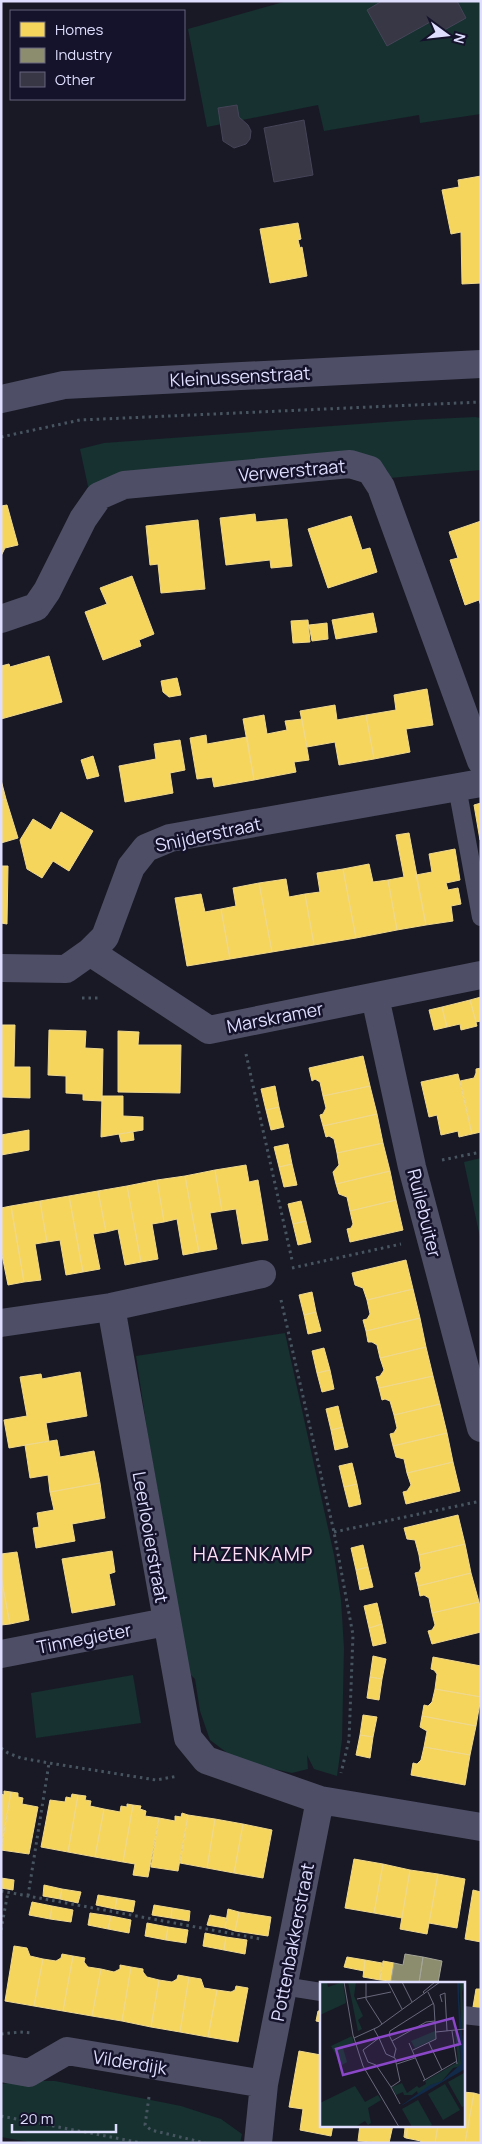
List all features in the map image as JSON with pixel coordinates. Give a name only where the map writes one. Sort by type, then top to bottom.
[{"type":"street","name":"Kleinussenstraat","points":[[1,400],[64,385],[481,364]]},
{"type":"street","name":"Verwerstraat","points":[[1,620],[36,607],[47,591],[83,519],[99,496],[124,485],[350,464],[370,470],[381,487],[481,761]]},
{"type":"street","name":"Snijderstraat","points":[[1,968],[66,969],[90,952],[104,937],[131,867],[146,848],[170,838],[469,785]]},
{"type":"street","name":"Marskramer","points":[[90,952],[209,1030],[481,975]]},
{"type":"street","name":"Ruilebuiter","points":[[375,997],[412,1167],[481,1428]]},
{"type":"street","points":[[1,1323],[111,1307],[268,1273]]},
{"type":"street","name":"Leerlooierstraat","points":[[111,1307],[188,1738],[206,1760]]},
{"type":"street","name":"Tinnegieter","points":[[1,1654],[166,1622]]},
{"type":"street","points":[[206,1760],[326,1801],[481,1828]]},
{"type":"street","name":"Pottenbakkerstraat","points":[[258,2143],[264,2084],[291,1944],[326,1801]]},
{"type":"street","name":"Vilderdijk","points":[[1,2068],[29,2073],[67,2051],[264,2084]]},
{"type":"lane","points":[[469,785],[481,917]]},
{"type":"lane","points":[[283,1986],[320,1992]]},
{"type":"lane","points":[[464,2015],[481,2018]]},
{"type":"path","points":[[1,437],[80,420],[481,402]]},
{"type":"path","points":[[239,1024],[294,1267]]},
{"type":"path","points":[[412,1167],[481,1152]]},
{"type":"path","points":[[326,1801],[349,1740],[353,1635],[334,1532],[268,1273],[431,1237]]},
{"type":"path","points":[[334,1532],[481,1501]]},
{"type":"path","points":[[1,1748],[21,1758],[48,1764],[156,1780],[188,1774],[206,1760]]},
{"type":"path","points":[[28,1896],[48,1764]]},
{"type":"path","points":[[1,1891],[291,1944]]},
{"type":"path","points":[[1,1930],[8,1892]]},
{"type":"path","points":[[155,2066],[145,2125],[152,2130],[205,2143]]},
{"type":"path","points":[[1,2116],[142,2143]]},
{"type":"green space","points":[[287,1],[481,1],[481,114],[420,123],[419,115],[324,131],[318,105],[207,127],[188,29]]},
{"type":"green space","points":[[481,418],[481,470],[390,478],[387,470],[374,462],[122,487],[92,505],[80,449],[104,443]]},
{"type":"green space","points":[[481,1158],[481,1242],[464,1162]]},
{"type":"green space","points":[[285,1333],[334,1555],[341,1600],[344,1648],[342,1740],[337,1776],[314,1769],[307,1755],[308,1769],[292,1773],[265,1767],[230,1755],[210,1740],[200,1711],[195,1679],[191,1675],[187,1658],[136,1356]]},
{"type":"green space","points":[[133,1675],[141,1723],[36,1738],[31,1693]]},
{"type":"green space","points":[[23,2081],[55,2081],[181,2106],[221,2119],[242,2134],[240,2143],[34,2143],[1,2137],[1,2084]]},
{"type":"building: Homes","points":[[481,176],[481,283],[462,284],[461,232],[451,234],[442,190],[459,187],[458,180]]},
{"type":"building: Homes","points":[[298,223],[301,239],[298,240],[300,248],[302,247],[307,276],[270,283],[260,229]]},
{"type":"building: Homes","points":[[7,505],[18,545],[5,548],[1,556],[1,506]]},
{"type":"building: Homes","points":[[255,514],[256,522],[287,519],[292,566],[271,568],[270,560],[226,565],[220,518]]},
{"type":"building: Homes","points":[[351,516],[362,550],[370,548],[377,572],[328,588],[308,529]]},
{"type":"building: Homes","points":[[198,520],[205,589],[161,593],[158,564],[150,565],[146,526]]},
{"type":"building: Homes","points":[[481,521],[481,606],[479,600],[465,605],[450,560],[458,558],[449,532]]},
{"type":"building: Homes","points":[[132,576],[154,634],[139,640],[141,646],[103,660],[85,612],[107,604],[100,588]]},
{"type":"building: Homes","points":[[373,613],[377,632],[336,639],[332,620]]},
{"type":"building: Homes","points":[[308,620],[310,642],[293,643],[291,621]]},
{"type":"building: Homes","points":[[327,623],[328,639],[312,641],[309,625]]},
{"type":"building: Homes","points":[[49,656],[62,702],[1,719],[1,666],[9,664],[10,667]]},
{"type":"building: Homes","points":[[177,678],[181,695],[169,697],[163,692],[161,681]]},
{"type":"building: Homes","points":[[427,689],[433,725],[406,729],[410,752],[374,759],[366,715],[396,710],[394,695]]},
{"type":"building: Homes","points":[[335,705],[337,720],[366,715],[374,759],[339,765],[335,742],[307,747],[300,711]]},
{"type":"building: Homes","points":[[264,715],[267,734],[287,730],[285,721],[302,719],[309,760],[294,762],[296,772],[254,780],[243,719]]},
{"type":"building: Homes","points":[[206,735],[207,744],[247,737],[254,780],[214,787],[212,777],[197,779],[190,738]]},
{"type":"building: Homes","points":[[180,740],[185,770],[170,773],[173,793],[125,802],[119,766],[156,759],[154,744]]},
{"type":"building: Homes","points":[[93,756],[99,776],[87,779],[81,760]]},
{"type":"building: Homes","points":[[1,780],[6,799],[1,800]]},
{"type":"building: Homes","points":[[6,799],[18,838],[1,843],[1,800]]},
{"type":"building: Homes","points":[[481,803],[481,840],[480,840],[474,805]]},
{"type":"building: Homes","points":[[61,812],[93,831],[69,871],[53,861],[42,878],[27,869],[20,840],[33,819],[51,830]]},
{"type":"building: Homes","points":[[409,833],[426,925],[397,930],[388,880],[404,877],[396,835]]},
{"type":"building: Homes","points":[[455,849],[460,880],[446,883],[448,890],[458,888],[461,904],[451,906],[453,921],[426,925],[416,875],[432,872],[429,854]]},
{"type":"building: Homes","points":[[369,864],[373,882],[388,880],[397,930],[356,938],[343,869]]},
{"type":"building: Homes","points":[[1,866],[8,866],[7,924],[1,923]]},
{"type":"building: Homes","points":[[343,869],[356,938],[314,945],[305,894],[320,892],[317,873]]},
{"type":"building: Homes","points":[[286,879],[289,897],[305,894],[314,945],[272,952],[259,883]]},
{"type":"building: Homes","points":[[259,883],[272,952],[230,959],[221,909],[236,906],[233,888]]},
{"type":"building: Homes","points":[[201,894],[205,912],[221,909],[230,959],[187,966],[175,898]]},
{"type":"building: Homes","points":[[481,997],[481,1021],[476,1022],[470,1000]]},
{"type":"building: Homes","points":[[470,1000],[477,1026],[461,1030],[460,1024],[447,1027],[442,1007]]},
{"type":"building: Homes","points":[[442,1007],[447,1027],[434,1030],[429,1010]]},
{"type":"building: Homes","points":[[1,1025],[15,1025],[14,1067],[30,1067],[30,1098],[1,1097]]},
{"type":"building: Homes","points":[[49,1030],[86,1031],[85,1048],[103,1049],[102,1101],[83,1100],[83,1094],[66,1093],[66,1076],[48,1075]]},
{"type":"building: Homes","points":[[118,1031],[139,1032],[138,1045],[181,1045],[180,1093],[118,1092]]},
{"type":"building: Homes","points":[[363,1056],[370,1086],[323,1096],[320,1082],[315,1079],[312,1081],[309,1068]]},
{"type":"building: Homes","points":[[481,1068],[481,1132],[472,1134],[460,1081],[474,1078],[476,1069]]},
{"type":"building: Homes","points":[[458,1074],[472,1134],[459,1137],[458,1131],[441,1135],[437,1115],[429,1117],[421,1082]]},
{"type":"building: Homes","points":[[275,1086],[279,1107],[266,1110],[261,1089]]},
{"type":"building: Homes","points":[[370,1086],[377,1114],[323,1126],[320,1115],[323,1114],[326,1108],[323,1096]]},
{"type":"building: Homes","points":[[102,1096],[123,1096],[123,1116],[143,1117],[143,1130],[101,1137]]},
{"type":"building: Homes","points":[[279,1107],[284,1127],[271,1130],[266,1110]]},
{"type":"building: Homes","points":[[377,1114],[383,1143],[337,1153],[334,1139],[329,1136],[326,1137],[323,1126]]},
{"type":"building: Homes","points":[[29,1130],[29,1150],[1,1155],[1,1135]]},
{"type":"building: Homes","points":[[133,1132],[134,1140],[121,1142],[119,1134]]},
{"type":"building: Homes","points":[[383,1143],[390,1171],[336,1184],[333,1172],[339,1165],[337,1153]]},
{"type":"building: Homes","points":[[288,1144],[292,1164],[279,1167],[274,1147]]},
{"type":"building: Homes","points":[[292,1164],[297,1185],[284,1187],[279,1167]]},
{"type":"building: Homes","points":[[246,1165],[249,1182],[258,1180],[268,1240],[242,1244],[236,1209],[222,1211],[215,1170]]},
{"type":"building: Homes","points":[[215,1170],[222,1211],[210,1213],[217,1249],[199,1252],[185,1176]]},
{"type":"building: Homes","points":[[390,1171],[396,1200],[350,1211],[347,1197],[339,1194],[336,1184]]},
{"type":"building: Homes","points":[[185,1176],[199,1252],[183,1255],[177,1219],[164,1222],[157,1180]]},
{"type":"building: Homes","points":[[157,1180],[164,1222],[152,1224],[158,1259],[141,1262],[127,1186]]},
{"type":"building: Homes","points":[[127,1186],[141,1262],[125,1265],[118,1229],[106,1232],[98,1191]]},
{"type":"building: Homes","points":[[98,1191],[106,1232],[93,1234],[100,1269],[83,1272],[69,1196]]},
{"type":"building: Homes","points":[[69,1196],[83,1272],[66,1275],[60,1240],[47,1242],[40,1201]]},
{"type":"building: Homes","points":[[396,1200],[403,1230],[350,1242],[347,1229],[351,1228],[353,1224],[350,1211]]},
{"type":"building: Homes","points":[[40,1201],[47,1242],[35,1244],[41,1280],[24,1282],[11,1206]]},
{"type":"building: Homes","points":[[301,1201],[306,1221],[293,1224],[288,1204]]},
{"type":"building: Homes","points":[[11,1206],[24,1282],[8,1285],[1,1250],[1,1208]]},
{"type":"building: Homes","points":[[306,1221],[311,1242],[298,1245],[293,1224]]},
{"type":"building: Homes","points":[[406,1260],[413,1289],[367,1300],[363,1288],[355,1285],[352,1273]]},
{"type":"building: Homes","points":[[413,1289],[420,1318],[366,1331],[363,1320],[367,1319],[370,1314],[367,1300]]},
{"type":"building: Homes","points":[[312,1292],[316,1312],[304,1315],[299,1295]]},
{"type":"building: Homes","points":[[316,1312],[321,1331],[308,1334],[304,1315]]},
{"type":"building: Homes","points":[[420,1318],[426,1347],[380,1358],[377,1345],[368,1342],[366,1331]]},
{"type":"building: Homes","points":[[426,1347],[433,1376],[379,1388],[376,1377],[380,1376],[384,1370],[380,1358]]},
{"type":"building: Homes","points":[[324,1348],[330,1370],[317,1373],[312,1351]]},
{"type":"building: Homes","points":[[330,1370],[334,1389],[322,1392],[317,1373]]},
{"type":"building: Homes","points":[[80,1372],[87,1416],[46,1423],[49,1441],[9,1448],[4,1420],[27,1416],[20,1377],[41,1374],[42,1379]]},
{"type":"building: Homes","points":[[433,1376],[440,1404],[394,1415],[390,1401],[382,1400],[379,1388]]},
{"type":"building: Homes","points":[[440,1404],[447,1433],[393,1446],[390,1434],[394,1433],[397,1428],[394,1415]]},
{"type":"building: Homes","points":[[338,1406],[343,1427],[331,1430],[326,1409]]},
{"type":"building: Homes","points":[[343,1427],[348,1447],[335,1450],[331,1430]]},
{"type":"building: Homes","points":[[447,1433],[453,1462],[407,1473],[404,1459],[396,1457],[393,1446]]},
{"type":"building: Homes","points":[[57,1440],[60,1457],[94,1451],[100,1483],[50,1492],[48,1475],[30,1478],[25,1445]]},
{"type":"building: Homes","points":[[453,1462],[460,1491],[406,1504],[403,1492],[407,1491],[411,1485],[407,1473]]},
{"type":"building: Homes","points":[[352,1463],[357,1484],[344,1487],[339,1466]]},
{"type":"building: Homes","points":[[100,1483],[105,1518],[72,1524],[75,1541],[36,1548],[33,1528],[39,1527],[37,1513],[54,1510],[50,1492]]},
{"type":"building: Homes","points":[[357,1484],[361,1504],[349,1507],[344,1487]]},
{"type":"building: Homes","points":[[458,1515],[465,1544],[419,1555],[415,1540],[407,1539],[404,1528]]},
{"type":"building: Homes","points":[[465,1544],[471,1573],[418,1586],[415,1573],[419,1572],[421,1568],[419,1555]]},
{"type":"building: Homes","points":[[363,1545],[368,1567],[356,1570],[351,1548]]},
{"type":"building: Homes","points":[[112,1551],[115,1572],[109,1574],[115,1605],[72,1613],[62,1559]]},
{"type":"building: Homes","points":[[17,1552],[29,1620],[10,1624],[1,1577],[1,1554]]},
{"type":"building: Homes","points":[[368,1567],[373,1587],[360,1590],[356,1570]]},
{"type":"building: Homes","points":[[471,1573],[479,1602],[432,1613],[429,1598],[424,1595],[420,1596],[418,1586]]},
{"type":"building: Homes","points":[[1,1577],[10,1624],[1,1625]]},
{"type":"building: Homes","points":[[479,1602],[481,1632],[432,1644],[428,1631],[432,1630],[435,1625],[432,1613]]},
{"type":"building: Homes","points":[[377,1603],[382,1624],[369,1628],[364,1606]]},
{"type":"building: Homes","points":[[382,1624],[386,1643],[373,1646],[369,1628]]},
{"type":"building: Homes","points":[[373,1656],[386,1659],[382,1679],[370,1677]]},
{"type":"building: Homes","points":[[433,1657],[481,1666],[481,1697],[435,1689],[437,1674],[431,1669]]},
{"type":"building: Homes","points":[[370,1677],[382,1679],[379,1700],[367,1698]]},
{"type":"building: Homes","points":[[435,1689],[481,1697],[476,1726],[422,1716],[424,1705],[428,1706],[432,1702]]},
{"type":"building: Homes","points":[[363,1715],[377,1717],[373,1737],[360,1735]]},
{"type":"building: Homes","points":[[422,1716],[476,1726],[470,1755],[424,1747],[427,1731],[420,1727]]},
{"type":"building: Homes","points":[[360,1735],[373,1737],[370,1758],[356,1755]]},
{"type":"building: Homes","points":[[424,1747],[470,1755],[465,1785],[411,1775],[413,1763],[417,1764],[421,1760]]},
{"type":"building: Homes","points":[[4,1791],[11,1792],[1,1848],[1,1794],[4,1795]]},
{"type":"building: Homes","points":[[11,1792],[18,1793],[18,1797],[23,1798],[22,1804],[38,1807],[29,1854],[1,1850]]},
{"type":"building: Homes","points":[[72,1794],[78,1795],[68,1852],[41,1847],[50,1800],[65,1802],[66,1797],[71,1798]]},
{"type":"building: Homes","points":[[78,1795],[86,1796],[85,1800],[91,1801],[90,1806],[104,1809],[95,1857],[68,1852]]},
{"type":"building: Homes","points":[[127,1804],[133,1805],[123,1862],[95,1857],[104,1809],[120,1812],[121,1806],[127,1807]]},
{"type":"building: Homes","points":[[133,1805],[141,1806],[140,1809],[146,1811],[145,1816],[159,1818],[148,1877],[133,1875],[135,1864],[123,1862]]},
{"type":"building: Homes","points":[[182,1813],[188,1815],[178,1871],[151,1867],[159,1818],[175,1821],[175,1816],[181,1817]]},
{"type":"building: Homes","points":[[188,1815],[215,1819],[207,1868],[180,1863]]},
{"type":"building: Homes","points":[[215,1819],[243,1824],[234,1873],[207,1868]]},
{"type":"building: Homes","points":[[243,1824],[272,1830],[263,1878],[234,1873]]},
{"type":"building: Homes","points":[[354,1859],[383,1864],[374,1913],[345,1908]]},
{"type":"building: Homes","points":[[383,1864],[410,1870],[402,1918],[374,1913]]},
{"type":"building: Homes","points":[[410,1870],[438,1874],[427,1934],[400,1929]]},
{"type":"building: Homes","points":[[438,1874],[465,1879],[457,1928],[429,1923]]},
{"type":"building: Homes","points":[[1,1878],[14,1880],[13,1890],[1,1888]]},
{"type":"building: Homes","points":[[44,1885],[62,1889],[60,1899],[43,1896]]},
{"type":"building: Homes","points":[[62,1889],[81,1892],[78,1903],[60,1899]]},
{"type":"building: Homes","points":[[473,1890],[481,1892],[481,1942],[465,1939]]},
{"type":"building: Homes","points":[[98,1895],[117,1898],[115,1909],[96,1905]]},
{"type":"building: Homes","points":[[117,1898],[135,1901],[133,1912],[115,1909]]},
{"type":"building: Homes","points":[[32,1902],[52,1906],[50,1919],[29,1915]]},
{"type":"building: Homes","points":[[154,1905],[172,1908],[171,1918],[152,1915]]},
{"type":"building: Homes","points":[[52,1906],[73,1910],[71,1922],[50,1919]]},
{"type":"building: Homes","points":[[172,1908],[190,1911],[189,1921],[171,1918]]},
{"type":"building: Homes","points":[[228,1909],[239,1912],[235,1931],[225,1928]]},
{"type":"building: Homes","points":[[239,1912],[271,1917],[268,1936],[235,1931]]},
{"type":"building: Homes","points":[[90,1913],[111,1916],[108,1929],[88,1925]]},
{"type":"building: Homes","points":[[210,1915],[226,1918],[225,1928],[207,1925]]},
{"type":"building: Homes","points":[[111,1916],[131,1920],[129,1933],[108,1929]]},
{"type":"building: Homes","points":[[147,1923],[168,1927],[166,1940],[145,1936]]},
{"type":"building: Homes","points":[[168,1927],[188,1930],[186,1943],[166,1940]]},
{"type":"building: Homes","points":[[205,1933],[226,1937],[224,1950],[203,1946]]},
{"type":"building: Homes","points":[[226,1937],[247,1940],[245,1954],[224,1950]]},
{"type":"building: Homes","points":[[14,1946],[27,1948],[30,1956],[43,1959],[34,2006],[5,2001]]},
{"type":"building: Homes","points":[[62,1954],[73,1956],[63,2011],[34,2006],[43,1959],[56,1961],[61,1958]]},
{"type":"building: Homes","points":[[73,1956],[85,1958],[84,1962],[88,1967],[101,1969],[92,2016],[63,2011]]},
{"type":"building: Homes","points":[[347,1957],[365,1960],[364,1971],[344,1967]]},
{"type":"building: Homes","points":[[365,1960],[382,1963],[380,1980],[363,1977]]},
{"type":"building: Homes","points":[[383,1961],[394,1963],[391,1981],[380,1980]]},
{"type":"building: Homes","points":[[120,1965],[131,1967],[122,2021],[92,2016],[101,1969],[114,1972],[120,1969]]},
{"type":"building: Homes","points":[[131,1967],[143,1969],[147,1977],[159,1980],[151,2027],[122,2021]]},
{"type":"building: Homes","points":[[178,1975],[189,1977],[180,2032],[151,2027],[159,1980],[172,1982],[177,1979]]},
{"type":"building: Homes","points":[[189,1977],[201,1979],[204,1988],[217,1990],[208,2037],[180,2032]]},
{"type":"building: Homes","points":[[236,1986],[248,1988],[238,2042],[208,2037],[217,1990],[231,1992],[235,1990]]},
{"type":"building: Homes","points":[[476,1989],[481,1989],[481,2008],[473,2007]]},
{"type":"building: Homes","points":[[318,2011],[320,2011],[320,2022],[316,2021]]},
{"type":"building: Homes","points":[[299,2051],[320,2055],[320,2126],[333,2126],[331,2136],[300,2130],[303,2109],[289,2107]]},
{"type":"building: Homes","points":[[464,2092],[474,2093],[465,2143],[435,2143],[438,2126],[464,2126]]},
{"type":"building: Homes","points":[[474,2093],[481,2095],[481,2143],[465,2143]]},
{"type":"building: Homes","points":[[360,2126],[393,2126],[389,2143],[358,2141]]},
{"type":"building: Homes","points":[[397,2126],[408,2126],[406,2138],[404,2137],[405,2128]]},
{"type":"building: Homes","points":[[408,2126],[438,2126],[435,2143],[420,2143],[421,2141],[406,2138]]},
{"type":"building: Industry","points":[[405,1954],[423,1957],[419,1982],[391,1981],[394,1963],[403,1965]]},
{"type":"building: Industry","points":[[423,1957],[442,1961],[438,1982],[419,1982]]},
{"type":"building: Other","points":[[382,1],[457,1],[466,18],[439,33],[432,21],[387,46],[367,10]]},
{"type":"building: Other","points":[[237,105],[239,117],[248,125],[251,131],[250,139],[246,144],[234,148],[223,141],[218,108]]},
{"type":"building: Other","points":[[304,120],[313,175],[274,182],[264,128]]},
{"type":"district","name":"HAZENKAMP","points":[[253,1554]]}]
